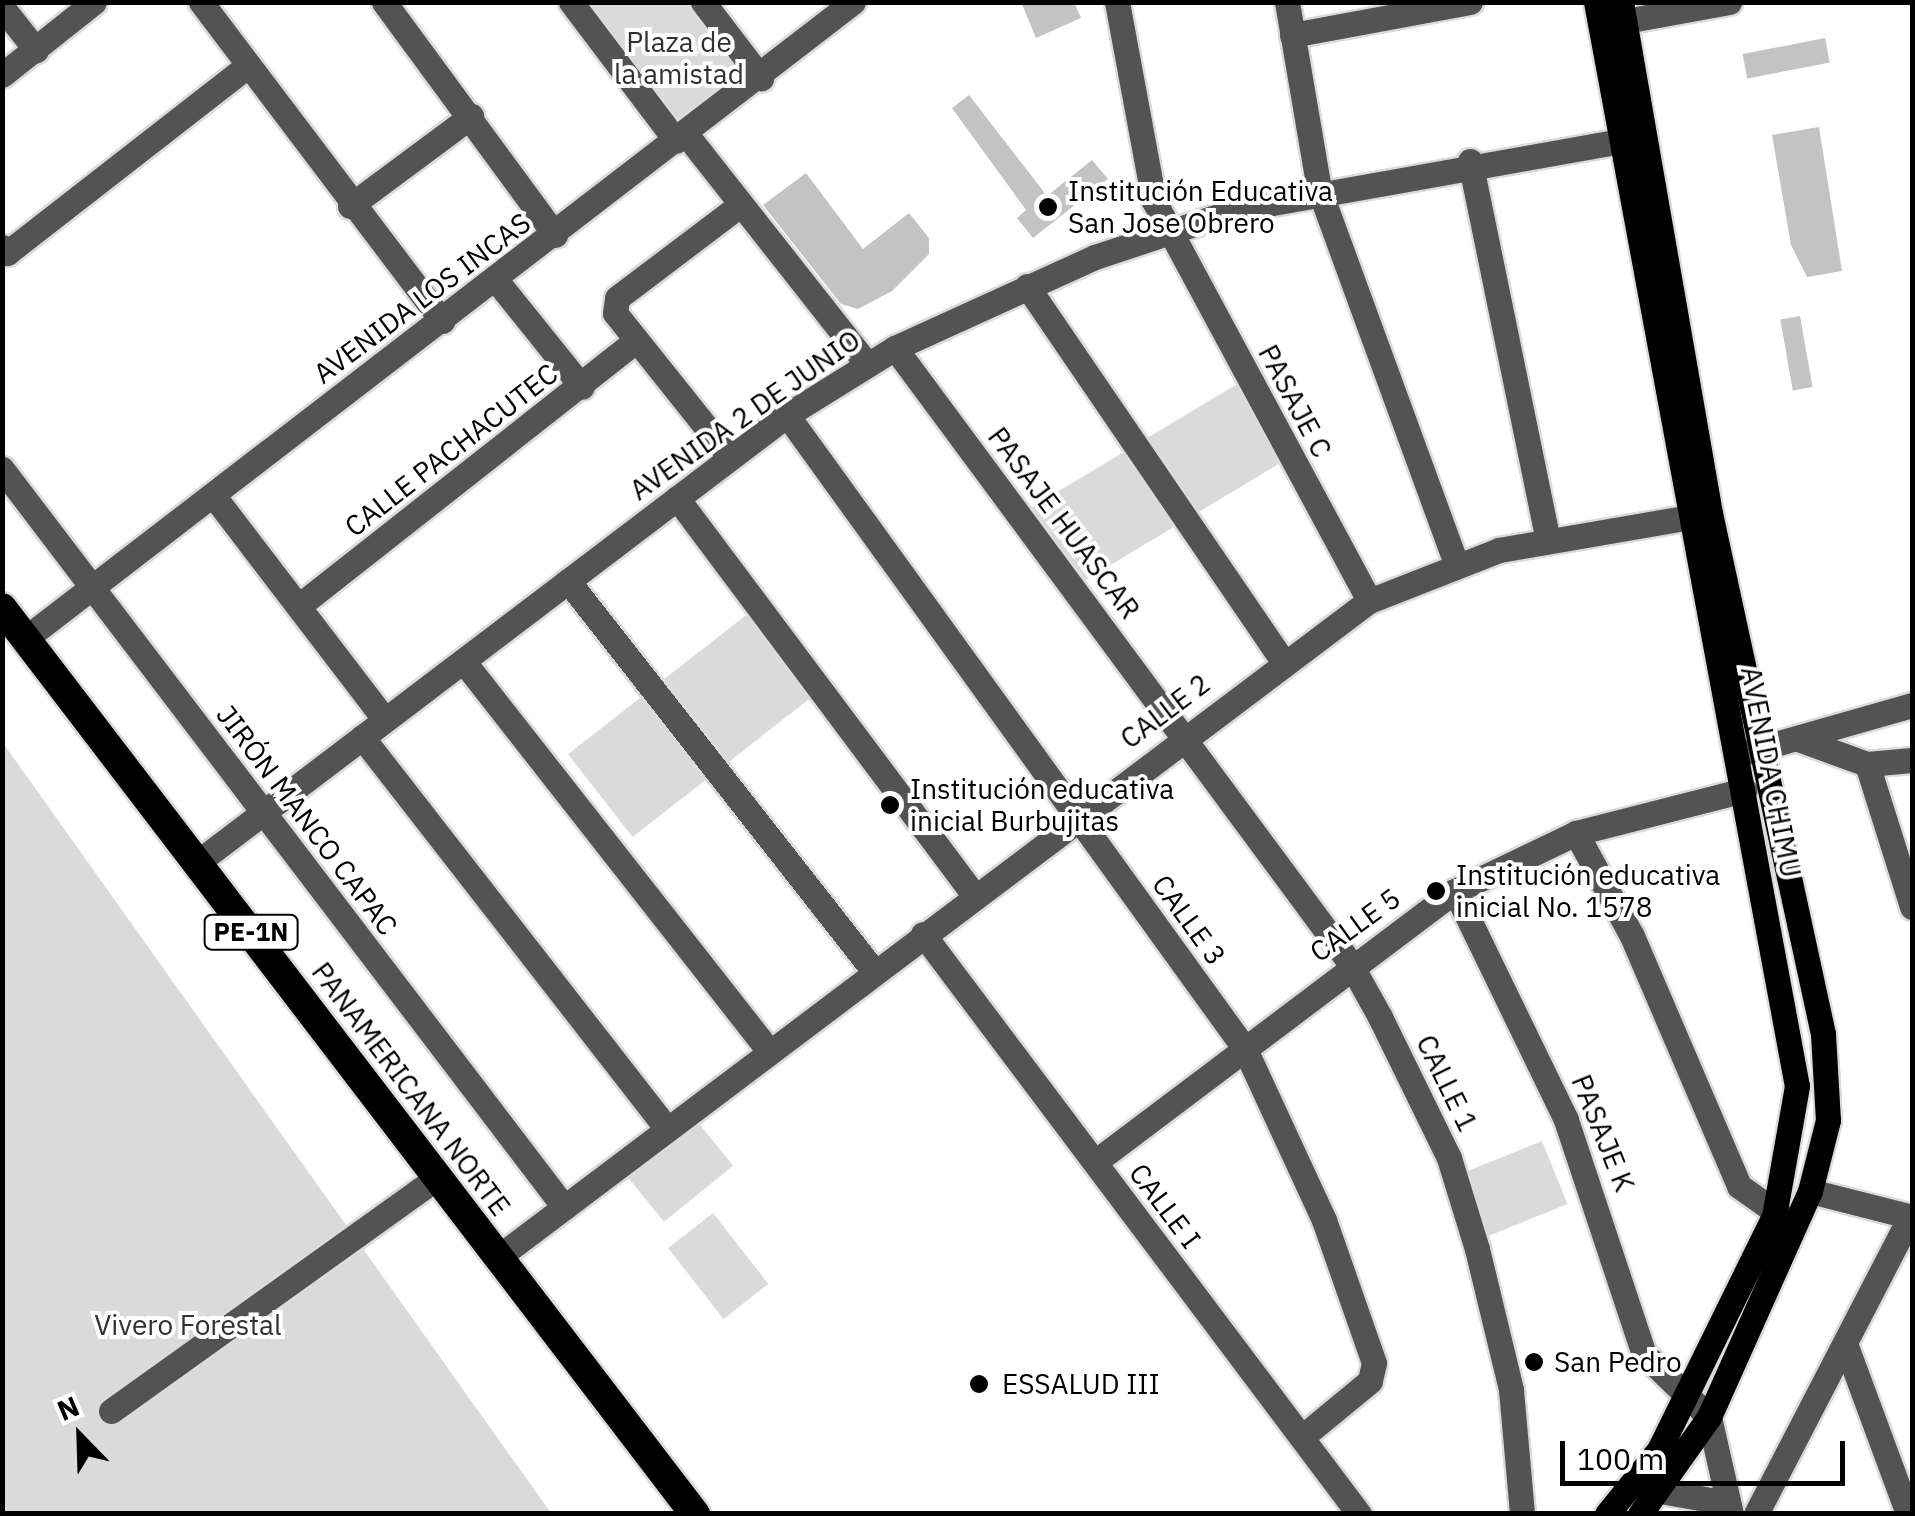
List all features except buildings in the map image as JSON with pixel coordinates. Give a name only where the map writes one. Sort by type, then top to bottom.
[{"type":"highway","name":"PANAMERICANA NORTE","points":[[2,608],[695,1514]]},
{"type":"main road","name":"AVENIDA CHIMU","points":[[1596,2],[1634,138],[1750,752],[1745,790],[1797,1086],[1785,1220],[1709,1417],[1640,1514]]},
{"type":"main road","name":"AVENIDA CHIMU","points":[[1607,1514],[1659,1450],[1686,1394],[1785,1220],[1810,1191],[1828,1120],[1822,1034],[1690,517],[1634,138],[1623,12]]},
{"type":"street","points":[[2,75],[94,2]]},
{"type":"street","points":[[202,2],[350,206],[442,321]]},
{"type":"street","points":[[384,2],[555,235]]},
{"type":"street","points":[[571,2],[866,363]]},
{"type":"street","points":[[704,2],[760,78]]},
{"type":"street","name":"AVENIDA LOS INCAS","points":[[26,638],[760,78],[853,2]]},
{"type":"street","name":"PASAJE C","points":[[1117,2],[1154,201],[1369,601]]},
{"type":"street","points":[[1286,2],[1319,190],[1456,564]]},
{"type":"street","points":[[1292,35],[1470,2]]},
{"type":"street","points":[[1623,12],[1729,2]]},
{"type":"street","points":[[2,7],[36,50]]},
{"type":"street","points":[[2,247],[7,253],[246,67]]},
{"type":"street","points":[[350,206],[471,116]]},
{"type":"street","name":"AVENIDA 2 DE JUNIO","points":[[198,862],[786,415],[894,348],[1028,286],[1168,230],[1319,190],[1470,161],[1634,138]]},
{"type":"street","points":[[1470,161],[1548,540]]},
{"type":"street","points":[[730,457],[614,313],[617,298],[740,206]]},
{"type":"street","points":[[496,280],[582,387]]},
{"type":"street","points":[[1028,286],[1282,660]]},
{"type":"street","name":"CALLE PACHACUTEC","points":[[300,605],[582,387],[636,340]]},
{"type":"street","name":"PASAJE HUASCAR","points":[[894,348],[1183,735]]},
{"type":"street","name":"CALLE 3","points":[[786,415],[1245,1048],[1324,1220],[1374,1363],[1370,1382],[1302,1437]]},
{"type":"street","name":"JIRÓN MANCO CAPAC","points":[[2,469],[564,1208]]},
{"type":"street","points":[[213,495],[385,720]]},
{"type":"street","points":[[677,498],[974,895]]},
{"type":"street","name":"CALLE 2","points":[[497,1258],[665,1126],[1282,660],[1369,601],[1456,564],[1548,540],[1690,517]]},
{"type":"street","points":[[568,580],[874,971]]},
{"type":"street","points":[[464,662],[769,1051]]},
{"type":"street","points":[[1750,752],[1912,705]]},
{"type":"street","name":"CALLE 1","points":[[1183,735],[1350,963],[1452,1166],[1511,1390],[1522,1514]]},
{"type":"street","points":[[362,737],[665,1126]]},
{"type":"street","points":[[1801,740],[1868,764],[1912,760]]},
{"type":"street","points":[[1868,764],[1912,907]]},
{"type":"street","name":"CALLE 5","points":[[1095,1162],[1350,963],[1455,891],[1576,833],[1745,790]]},
{"type":"street","points":[[1576,833],[1632,936],[1739,1186],[1785,1220]]},
{"type":"street","name":"PASAJE K","points":[[1455,891],[1566,1120],[1644,1354],[1709,1417]]},
{"type":"street","name":"CALLE I","points":[[922,934],[1359,1514]]},
{"type":"street","points":[[111,1411],[437,1178]]},
{"type":"street","points":[[1810,1191],[1907,1226]]},
{"type":"street","points":[[1907,1226],[1912,1267]]},
{"type":"street","points":[[1756,1514],[1907,1226]]},
{"type":"street","points":[[1846,1346],[1908,1514]]},
{"type":"street","points":[[1660,1491],[1730,1508],[1709,1417]]},
{"type":"green space","name":"Plaza de la amistad","points":[[571,3],[703,3],[761,78],[676,141]]},
{"type":"green space","points":[[1237,384],[1283,461],[1077,585],[1030,508]]},
{"type":"green space","points":[[750,612],[815,695],[633,837],[568,754]]},
{"type":"green space","name":"Vivero Forestal","points":[[3,743],[551,1513],[3,1513]]},
{"type":"green space","points":[[696,1120],[733,1166],[664,1222],[627,1176]]},
{"type":"green space","points":[[1542,1141],[1567,1204],[1487,1237],[1461,1174]]},
{"type":"green space","points":[[713,1213],[768,1284],[723,1319],[668,1248]]},
{"type":"place","name":"Institución Educativa San Jose Obrero","points":[[1048,207]]},
{"type":"place","name":"Institución educativa inicial Burbujitas","points":[[890,805]]},
{"type":"place","name":"Institución educativa inicial No. 1578","points":[[1436,891]]},
{"type":"place","name":"San Pedro","points":[[1534,1362]]},
{"type":"place","name":"ESSALUD III","points":[[979,1384]]}]
